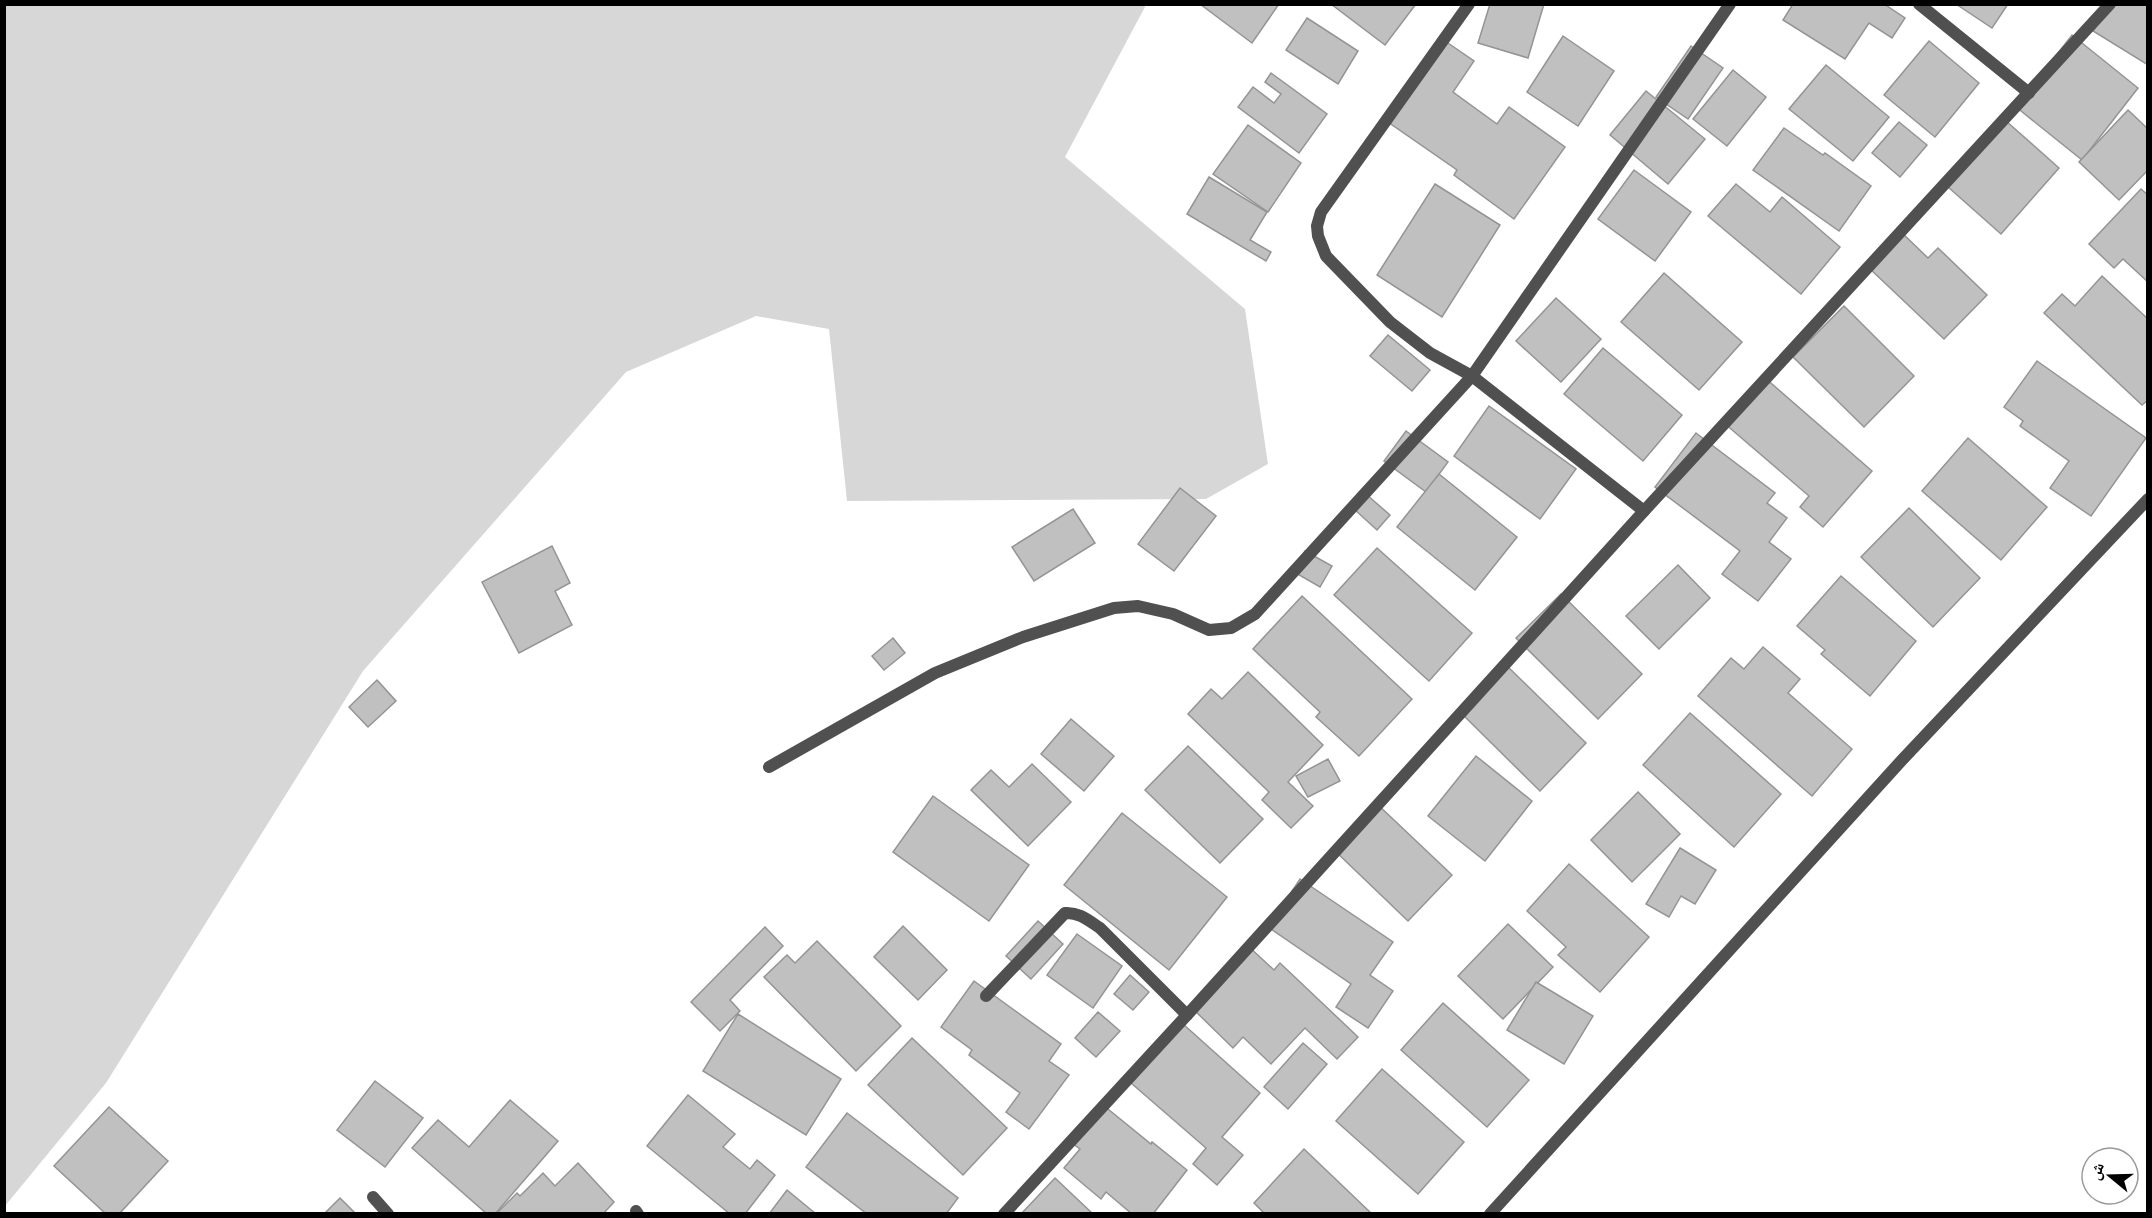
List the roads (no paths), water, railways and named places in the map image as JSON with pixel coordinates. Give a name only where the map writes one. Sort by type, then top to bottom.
[{"type":"street","points":[[1469,4],[1321,212],[1317,226],[1318,236],[1326,256],[1390,322],[1430,353],[1472,376],[1644,511]]},
{"type":"street","points":[[770,767],[935,673],[1023,638],[1114,608],[1138,606],[1173,614],[1209,630],[1231,628],[1255,614],[1472,376],[1730,4]]},
{"type":"street","points":[[1919,4],[2029,93]]},
{"type":"street","points":[[1004,1214],[1644,511],[2110,4]]},
{"type":"street","points":[[1490,1214],[1902,760],[2148,499]]},
{"type":"street","points":[[986,996],[1065,913],[1073,913],[1083,916],[1100,928],[1187,1015]]},
{"type":"street","points":[[373,1197],[388,1214]]}]
